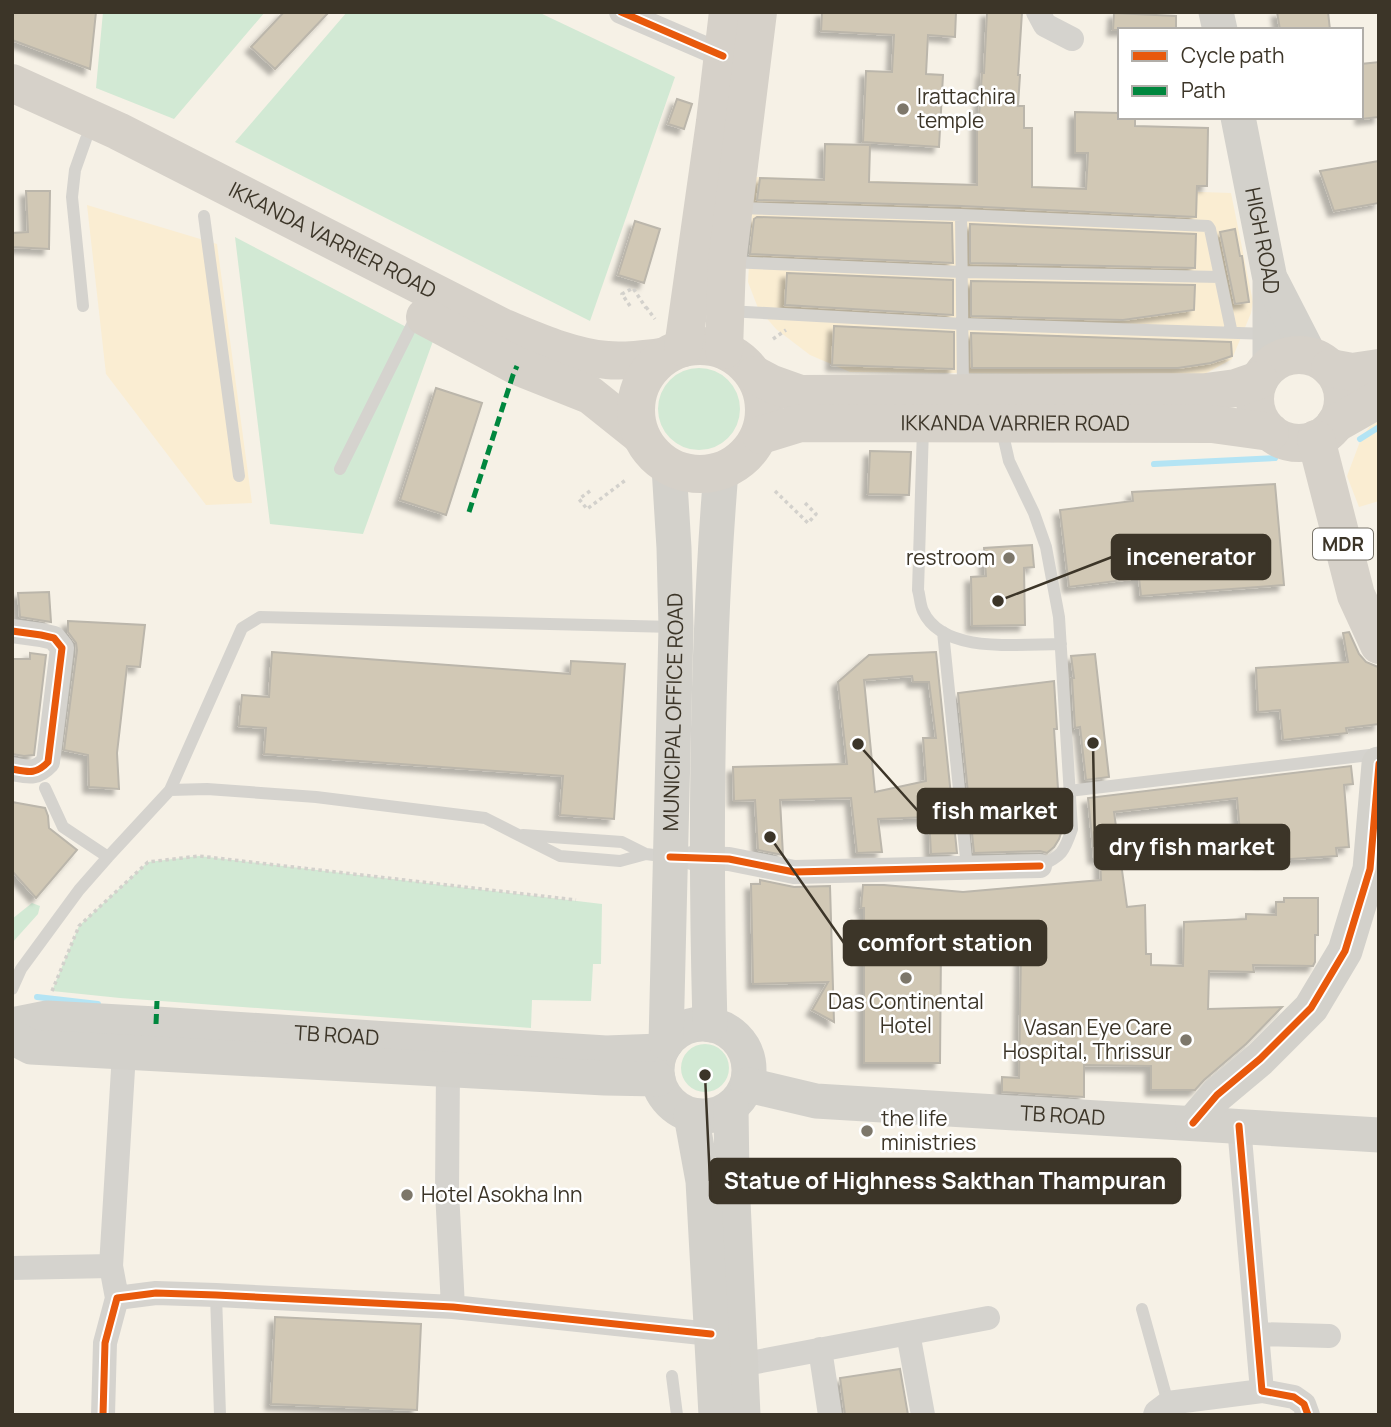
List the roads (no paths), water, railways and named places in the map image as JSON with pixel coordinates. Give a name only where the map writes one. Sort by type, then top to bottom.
[{"type":"main road","points":[[673,353],[728,12]]},
{"type":"main road","points":[[724,350],[727,262],[758,12]]},
{"type":"main road","name":"IKKANDA VARRIER ROAD","points":[[12,83],[118,131],[502,327],[579,355],[609,360],[673,353]]},
{"type":"main road","name":"IKKANDA VARRIER ROAD","points":[[12,106],[86,139],[517,366],[590,395],[640,435]]},
{"type":"main road","name":"HIGH ROAD","points":[[1238,119],[1270,279],[1266,360]]},
{"type":"main road","points":[[1270,279],[1320,362],[1337,378],[1342,389],[1340,413],[1325,432]]},
{"type":"main road","points":[[696,346],[710,346],[724,350],[741,360],[755,375],[763,394],[765,415],[761,435],[739,463],[708,475],[688,474],[669,467],[652,453],[640,435],[635,414],[638,392],[647,373],[673,353],[696,346]]},
{"type":"main road","points":[[1379,368],[1352,372],[1298,355],[1266,360],[1255,394],[1261,422],[1280,439],[1292,442],[1304,442],[1325,432],[1379,399]]},
{"type":"main road","name":"IKKANDA VARRIER ROAD","points":[[755,375],[800,394],[1206,392],[1236,388],[1266,360]]},
{"type":"main road","name":"IKKANDA VARRIER ROAD","points":[[761,435],[800,424],[1212,424],[1270,432]]},
{"type":"main road","name":"MDR","points":[[1325,432],[1356,595],[1379,645]]},
{"type":"main road","name":"MUNICIPAL OFFICE ROAD","points":[[662,1058],[669,968],[658,856],[693,627],[674,548],[669,467]]},
{"type":"main road","points":[[710,1025],[707,859],[693,627],[721,471]]},
{"type":"main road","points":[[1193,1123],[1217,1095],[1260,1059],[1311,1008],[1345,951],[1374,864],[1376,781],[1379,764]]},
{"type":"main road","name":"TB ROAD","points":[[12,1025],[47,1018],[628,1053],[662,1058]]},
{"type":"main road","points":[[739,1096],[718,1114],[704,1116],[691,1115],[670,1102],[662,1091],[662,1058],[673,1036],[685,1028],[700,1024],[729,1032],[740,1042],[747,1055],[750,1070],[739,1096],[732,1180],[743,1415]]},
{"type":"main road","points":[[12,1037],[31,1047],[605,1079],[662,1058]]},
{"type":"main road","name":"TB ROAD","points":[[739,1096],[1379,1135]]},
{"type":"main road","points":[[691,1115],[704,1181],[716,1415]]},
{"type":"street","points":[[621,12],[723,56]]},
{"type":"street","points":[[1038,12],[1045,26],[1072,39]]},
{"type":"street","points":[[12,631],[54,639],[62,648],[48,762],[41,770],[30,772],[12,769]]},
{"type":"street","points":[[658,856],[729,859],[794,872],[1040,866]]},
{"type":"street","points":[[103,1415],[105,1343],[117,1298],[111,1266],[124,1053]]},
{"type":"street","points":[[448,1070],[447,1191],[453,1307]]},
{"type":"street","points":[[1238,1126],[1262,1391]]},
{"type":"street","points":[[12,1268],[111,1266]]},
{"type":"street","points":[[117,1298],[156,1293],[453,1307],[711,1334]]},
{"type":"street","points":[[740,1365],[988,1318]]},
{"type":"street","points":[[908,1333],[923,1415]]},
{"type":"street","points":[[1257,1334],[1329,1336]]},
{"type":"street","points":[[820,1349],[830,1415]]},
{"type":"street","points":[[1161,1409],[1262,1391],[1294,1397],[1304,1404],[1308,1415]]},
{"type":"lane","points":[[83,306],[72,197],[75,170],[86,139]]},
{"type":"lane","points":[[733,208],[1208,226],[1231,329],[1228,332]]},
{"type":"lane","points":[[961,215],[964,393]]},
{"type":"lane","points":[[204,216],[239,476]]},
{"type":"lane","points":[[727,262],[962,272],[1220,277]]},
{"type":"lane","points":[[724,311],[963,324],[1228,332],[1266,360]]},
{"type":"lane","points":[[340,470],[418,313]]},
{"type":"lane","points":[[923,424],[918,590],[923,611],[935,628],[952,638],[979,644],[1060,644]]},
{"type":"lane","points":[[1001,424],[1009,461],[1034,513],[1046,547],[1059,617],[1072,829],[1066,846],[1056,859],[1040,866]]},
{"type":"lane","points":[[12,989],[21,969],[79,890],[170,790],[242,628],[260,617],[693,627]]},
{"type":"lane","points":[[943,632],[967,868]]},
{"type":"lane","points":[[1069,791],[1379,754]]},
{"type":"lane","points":[[45,788],[63,827],[108,857]]},
{"type":"lane","points":[[170,790],[207,789],[316,797],[485,818],[560,856],[620,861],[658,856]]},
{"type":"lane","points":[[517,835],[622,842],[658,856]]},
{"type":"lane","points":[[216,1295],[220,1415]]},
{"type":"lane","points":[[1142,1309],[1161,1409]]},
{"type":"lane","points":[[672,1376],[677,1415]]},
{"type":"waterway","points":[[1360,439],[1379,427]]},
{"type":"waterway","points":[[1154,464],[1275,458]]},
{"type":"waterway","points":[[37,997],[98,1004]]},
{"type":"place","name":"Irattachira temple","points":[[903,109]]},
{"type":"place","name":"restroom","points":[[1009,558]]},
{"type":"place","name":"incenerator","points":[[998,601]]},
{"type":"place","name":"dry fish market","points":[[1093,743]]},
{"type":"place","name":"fish market","points":[[858,744]]},
{"type":"place","name":"comfort station","points":[[770,837]]},
{"type":"place","name":"Das Continental Hotel","points":[[906,978]]},
{"type":"place","name":"Vasan Eye Care Hospital, Thrissur","points":[[1186,1040]]},
{"type":"place","name":"Statue of Highness Sakthan Thampuran","points":[[705,1075]]},
{"type":"place","name":"the life ministries","points":[[867,1131]]},
{"type":"place","name":"Hotel Asokha Inn","points":[[407,1195]]}]
